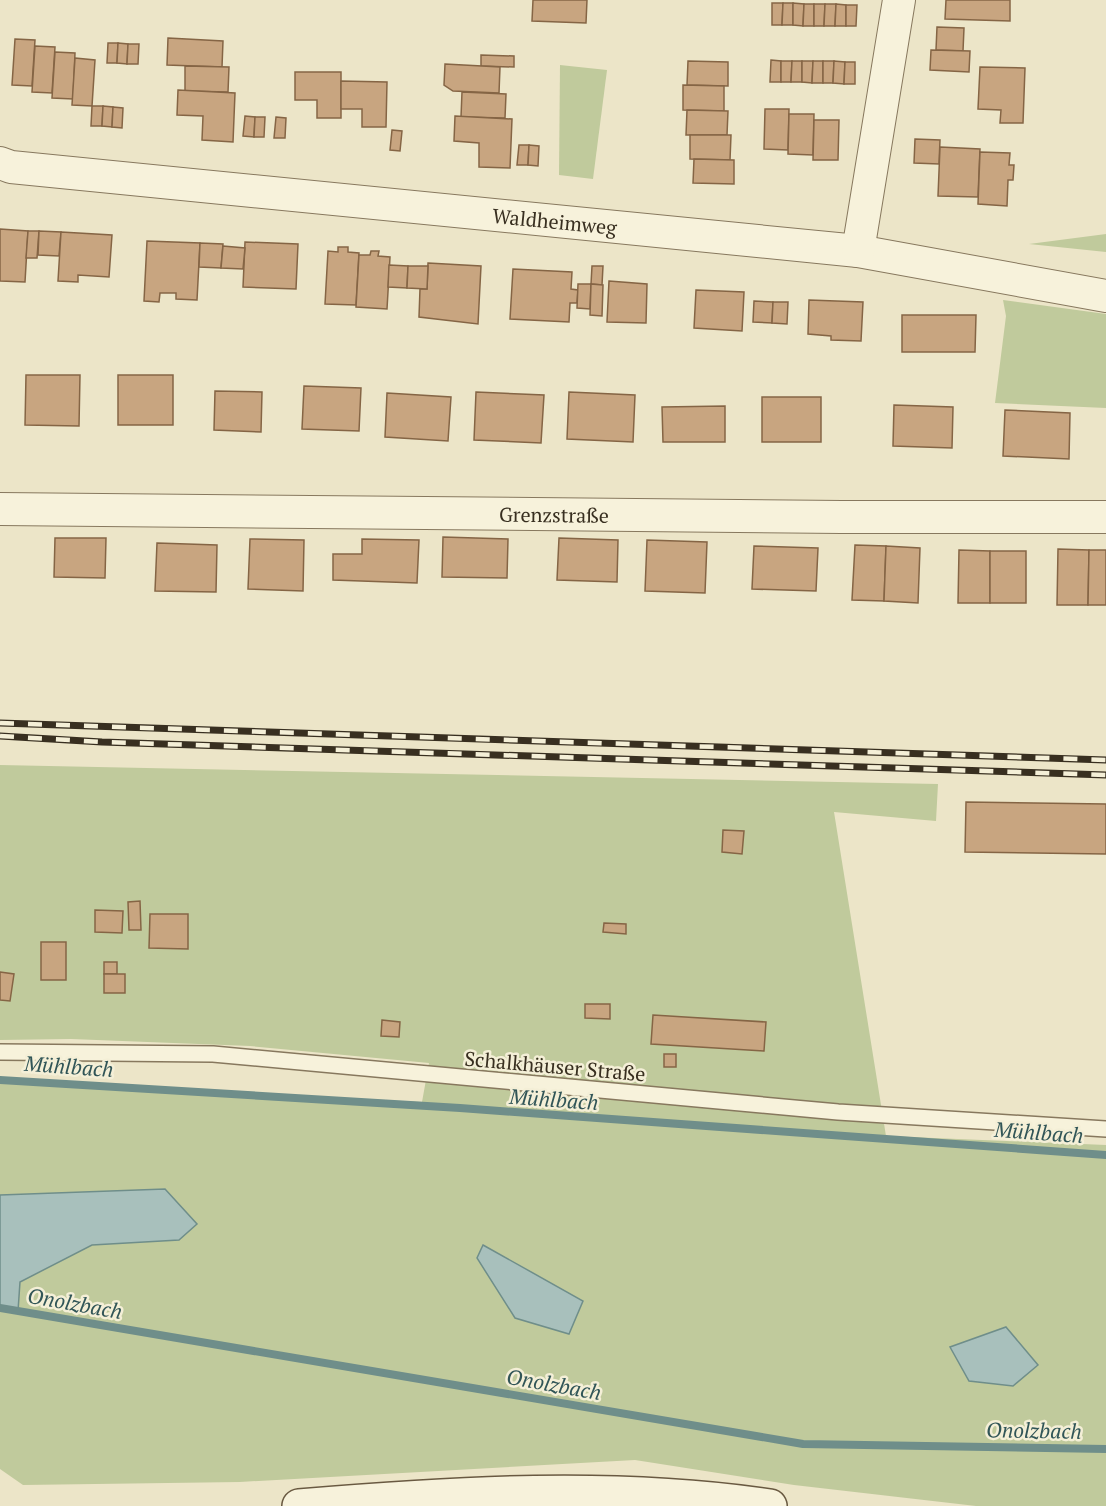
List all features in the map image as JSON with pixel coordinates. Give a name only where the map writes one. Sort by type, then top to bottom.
[{"type":"main road","points":[[299,1506],[408,1502],[579,1491],[701,1496],[770,1506]]},
{"type":"street","points":[[858,251],[899,0]]},
{"type":"street","name":"Waldheimweg","points":[[0,163],[10,167],[858,251],[1106,296]]},
{"type":"street","name":"Grenzstraße","points":[[0,509],[842,517],[1106,517]]},
{"type":"lane","name":"Schalkhäuser Straße","points":[[0,1053],[213,1054],[827,1111],[1106,1129]]},
{"type":"green space","points":[[560,65],[607,70],[593,179],[559,175]]},
{"type":"green space","points":[[1106,234],[1106,252],[1029,244]]},
{"type":"green space","points":[[1003,300],[1106,314],[1106,408],[995,403],[1006,316]]},
{"type":"green space","points":[[0,765],[938,784],[936,821],[834,812],[886,1136],[1106,1145],[1106,1506],[976,1506],[794,1485],[635,1460],[240,1482],[23,1485],[0,1469],[0,1082],[422,1102],[429,1063],[250,1046],[71,1039],[0,1040]]},
{"type":"water","points":[[165,1189],[197,1224],[179,1240],[92,1245],[20,1282],[18,1311],[0,1308],[0,1195]]},
{"type":"water","points":[[483,1245],[583,1301],[569,1334],[515,1318],[477,1258]]},
{"type":"water","points":[[1006,1327],[1038,1365],[1013,1386],[969,1381],[950,1347]]},
{"type":"building","points":[[533,0],[587,0],[586,23],[532,21]]},
{"type":"building","points":[[946,0],[1010,0],[1010,21],[945,19]]},
{"type":"building","points":[[772,3],[783,3],[782,25],[772,25]]},
{"type":"building","points":[[783,3],[793,3],[793,25],[782,25]]},
{"type":"building","points":[[793,3],[804,4],[803,26],[793,25]]},
{"type":"building","points":[[804,4],[814,4],[814,26],[803,26]]},
{"type":"building","points":[[814,4],[825,4],[824,26],[814,26]]},
{"type":"building","points":[[825,4],[836,4],[835,26],[824,26]]},
{"type":"building","points":[[836,4],[846,5],[846,26],[835,26]]},
{"type":"building","points":[[846,5],[857,5],[856,26],[846,26]]},
{"type":"building","points":[[937,27],[964,28],[963,51],[936,50]]},
{"type":"building","points":[[168,38],[223,41],[222,67],[167,65]]},
{"type":"building","points":[[15,39],[35,40],[32,86],[12,85]]},
{"type":"building","points":[[108,43],[118,43],[117,63],[107,63]]},
{"type":"building","points":[[118,43],[128,44],[127,64],[117,63]]},
{"type":"building","points":[[128,44],[139,44],[138,64],[127,64]]},
{"type":"building","points":[[35,46],[55,47],[52,93],[32,92]]},
{"type":"building","points":[[931,50],[970,51],[969,72],[930,70]]},
{"type":"building","points":[[55,52],[75,53],[73,99],[52,98]]},
{"type":"building","points":[[481,55],[514,56],[514,67],[481,66]]},
{"type":"building","points":[[75,58],[95,60],[92,106],[72,105]]},
{"type":"building","points":[[771,60],[781,61],[781,82],[770,82]]},
{"type":"building","points":[[688,61],[728,62],[728,86],[687,85]]},
{"type":"building","points":[[781,61],[792,61],[791,82],[781,82]]},
{"type":"building","points":[[792,61],[802,61],[802,82],[791,82]]},
{"type":"building","points":[[802,61],[813,61],[812,83],[802,82]]},
{"type":"building","points":[[813,61],[823,61],[823,83],[812,83]]},
{"type":"building","points":[[823,61],[834,61],[833,83],[823,83]]},
{"type":"building","points":[[834,61],[845,62],[844,84],[833,83]]},
{"type":"building","points":[[845,62],[855,62],[855,84],[844,84]]},
{"type":"building","points":[[445,64],[500,67],[499,93],[453,91],[444,85]]},
{"type":"building","points":[[185,66],[229,67],[228,92],[185,91]]},
{"type":"building","points":[[980,67],[1025,68],[1023,123],[1000,123],[1001,110],[978,109]]},
{"type":"building","points":[[295,72],[341,72],[341,118],[317,118],[317,100],[295,100]]},
{"type":"building","points":[[341,81],[387,82],[386,127],[362,127],[362,109],[341,109]]},
{"type":"building","points":[[683,85],[724,86],[724,111],[683,110]]},
{"type":"building","points":[[178,90],[235,93],[233,142],[202,140],[203,116],[177,115]]},
{"type":"building","points":[[462,92],[506,94],[505,118],[461,117]]},
{"type":"building","points":[[92,106],[103,106],[102,126],[91,126]]},
{"type":"building","points":[[103,106],[113,107],[112,127],[102,126]]},
{"type":"building","points":[[113,107],[123,108],[122,128],[112,127]]},
{"type":"building","points":[[765,109],[789,109],[788,150],[764,149]]},
{"type":"building","points":[[687,110],[728,111],[727,135],[686,135]]},
{"type":"building","points":[[789,114],[814,114],[813,155],[788,154]]},
{"type":"building","points":[[245,116],[255,117],[254,137],[243,136]]},
{"type":"building","points":[[455,116],[512,119],[510,168],[479,167],[479,143],[454,141]]},
{"type":"building","points":[[255,117],[265,117],[264,137],[254,137]]},
{"type":"building","points":[[276,117],[286,118],[285,138],[274,138]]},
{"type":"building","points":[[814,120],[839,120],[838,160],[813,160]]},
{"type":"building","points":[[392,130],[402,131],[400,151],[390,150]]},
{"type":"building","points":[[690,135],[731,135],[730,160],[690,159]]},
{"type":"building","points":[[915,139],[940,140],[939,164],[914,163]]},
{"type":"building","points":[[519,145],[529,145],[528,165],[517,165]]},
{"type":"building","points":[[529,145],[539,146],[538,166],[528,165]]},
{"type":"building","points":[[940,147],[980,149],[978,197],[938,196]]},
{"type":"building","points":[[980,152],[1010,153],[1009,165],[1014,165],[1013,180],[1008,180],[1007,206],[978,204]]},
{"type":"building","points":[[694,159],[734,160],[734,184],[693,183]]},
{"type":"building","points":[[0,229],[28,231],[25,282],[0,281]]},
{"type":"building","points":[[28,231],[39,231],[37,258],[26,258]]},
{"type":"building","points":[[39,231],[61,232],[59,256],[38,255]]},
{"type":"building","points":[[61,232],[112,235],[109,277],[78,275],[78,282],[58,281]]},
{"type":"building","points":[[147,241],[200,243],[197,300],[176,299],[176,293],[160,293],[159,302],[144,301]]},
{"type":"building","points":[[245,242],[298,244],[296,289],[243,287]]},
{"type":"building","points":[[200,243],[223,244],[221,268],[199,267]]},
{"type":"building","points":[[223,246],[245,248],[243,269],[221,268]]},
{"type":"building","points":[[338,247],[348,247],[348,252],[359,253],[356,305],[325,304],[328,251],[338,252]]},
{"type":"building","points":[[371,251],[379,251],[378,256],[390,257],[387,309],[356,307],[359,255],[370,255]]},
{"type":"building","points":[[428,263],[481,266],[478,324],[419,317],[420,289],[427,289]]},
{"type":"building","points":[[389,265],[408,266],[407,288],[388,287]]},
{"type":"building","points":[[408,266],[428,266],[427,289],[407,288]]},
{"type":"building","points":[[592,266],[603,266],[602,285],[591,284]]},
{"type":"building","points":[[513,269],[572,272],[571,289],[578,290],[577,303],[570,303],[569,322],[510,319]]},
{"type":"building","points":[[609,281],[647,284],[646,323],[607,322]]},
{"type":"building","points":[[578,284],[591,284],[590,309],[577,308]]},
{"type":"building","points":[[591,284],[603,285],[602,316],[590,315]]},
{"type":"building","points":[[696,290],[744,292],[742,331],[694,328]]},
{"type":"building","points":[[809,300],[863,302],[861,341],[831,340],[831,336],[808,334]]},
{"type":"building","points":[[754,301],[773,302],[772,323],[753,322]]},
{"type":"building","points":[[773,302],[788,302],[787,324],[772,323]]},
{"type":"building","points":[[902,315],[976,315],[975,352],[902,352]]},
{"type":"building","points":[[26,375],[80,375],[79,426],[25,425]]},
{"type":"building","points":[[118,375],[173,375],[173,425],[118,425]]},
{"type":"building","points":[[304,386],[361,388],[359,431],[302,429]]},
{"type":"building","points":[[215,391],[262,392],[261,432],[214,430]]},
{"type":"building","points":[[476,392],[544,395],[541,443],[474,440]]},
{"type":"building","points":[[569,392],[635,395],[633,442],[567,439]]},
{"type":"building","points":[[387,393],[451,397],[448,441],[385,437]]},
{"type":"building","points":[[762,397],[821,397],[821,442],[762,442]]},
{"type":"building","points":[[894,405],[953,407],[952,448],[893,446]]},
{"type":"building","points":[[725,406],[725,442],[663,442],[662,407]]},
{"type":"building","points":[[1005,410],[1070,413],[1069,459],[1003,456]]},
{"type":"building","points":[[443,537],[508,539],[507,578],[442,577]]},
{"type":"building","points":[[55,538],[106,538],[105,578],[54,577]]},
{"type":"building","points":[[559,538],[618,540],[617,582],[557,580]]},
{"type":"building","points":[[250,539],[304,540],[303,591],[248,589]]},
{"type":"building","points":[[362,539],[419,540],[417,583],[333,580],[333,554],[362,554]]},
{"type":"building","points":[[647,540],[707,542],[705,593],[645,591]]},
{"type":"building","points":[[157,543],[217,545],[216,592],[155,591]]},
{"type":"building","points":[[855,545],[886,546],[884,601],[852,600]]},
{"type":"building","points":[[754,546],[818,548],[816,591],[752,589]]},
{"type":"building","points":[[886,546],[920,548],[918,603],[884,601]]},
{"type":"building","points":[[1058,549],[1089,550],[1088,605],[1057,605]]},
{"type":"building","points":[[959,550],[990,551],[990,603],[958,603]]},
{"type":"building","points":[[1089,550],[1106,550],[1106,605],[1088,605]]},
{"type":"building","points":[[990,551],[1026,551],[1026,603],[990,603]]},
{"type":"building","points":[[966,802],[1106,804],[1106,854],[965,852]]},
{"type":"building","points":[[723,830],[744,831],[742,854],[722,852]]},
{"type":"building","points":[[140,901],[141,930],[129,930],[128,902]]},
{"type":"building","points":[[95,910],[123,911],[122,933],[95,932]]},
{"type":"building","points":[[150,914],[188,914],[188,949],[149,948]]},
{"type":"building","points":[[604,923],[626,924],[626,934],[603,932]]},
{"type":"building","points":[[41,942],[66,942],[66,980],[41,980]]},
{"type":"building","points":[[104,962],[117,962],[117,974],[104,974]]},
{"type":"building","points":[[0,972],[14,974],[10,1001],[0,1000]]},
{"type":"building","points":[[104,974],[125,974],[125,993],[104,993]]},
{"type":"building","points":[[585,1004],[610,1004],[610,1019],[585,1018]]},
{"type":"building","points":[[653,1015],[766,1022],[764,1051],[651,1044]]},
{"type":"building","points":[[382,1020],[400,1022],[399,1037],[381,1036]]},
{"type":"building","points":[[664,1054],[676,1054],[676,1067],[664,1067]]},
{"type":"waterway","name":"Mühlbach","points":[[0,1080],[460,1108],[1106,1155]]},
{"type":"waterway","name":"Onolzbach","points":[[0,1308],[803,1444],[1106,1449]]},
{"type":"railway","points":[[0,723],[1106,760]]},
{"type":"railway","points":[[0,736],[102,742],[1106,775]]}]
